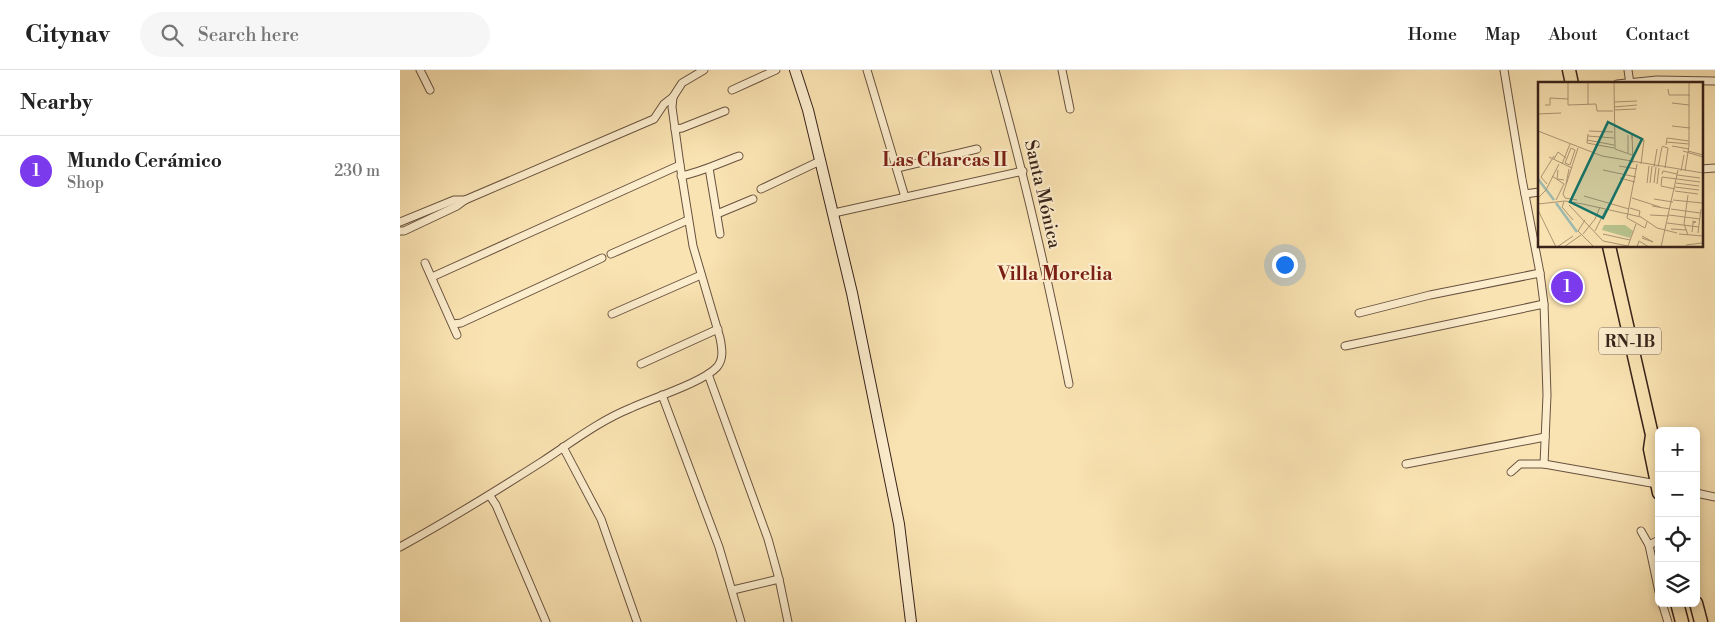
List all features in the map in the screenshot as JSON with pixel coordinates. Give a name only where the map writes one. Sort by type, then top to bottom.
[{"type":"highway","name":"RN-1B","points":[[1609,248],[1655,440],[1650,448],[1655,473]]},
{"type":"highway","points":[[1679,607],[1682,622]]},
{"type":"highway","points":[[1697,607],[1701,622]]},
{"type":"street","points":[[420,70],[430,90]]},
{"type":"street","points":[[400,231],[404,231],[457,206],[465,200],[654,119],[682,83],[704,70]]},
{"type":"street","points":[[732,90],[776,70]]},
{"type":"street","points":[[795,70],[808,110],[852,293],[892,484],[911,622]]},
{"type":"street","points":[[867,70],[898,168],[905,197]]},
{"type":"street","name":"Santa Mónica","points":[[995,70],[1023,171],[1069,384]]},
{"type":"street","points":[[1062,70],[1070,109]]},
{"type":"street","points":[[1504,70],[1544,304],[1547,395],[1544,464]]},
{"type":"street","points":[[1639,82],[1657,80],[1715,81]]},
{"type":"street","points":[[400,547],[490,496],[608,419],[708,374],[717,368],[722,357],[722,345],[693,246],[681,176],[672,107],[673,97]]},
{"type":"street","points":[[675,129],[682,128],[726,110]]},
{"type":"street","points":[[898,168],[977,149]]},
{"type":"street","points":[[681,176],[709,168],[739,156]]},
{"type":"street","points":[[761,189],[820,161]]},
{"type":"street","points":[[432,277],[680,165]]},
{"type":"street","points":[[709,168],[720,234]]},
{"type":"street","points":[[1702,169],[1715,168]]},
{"type":"street","points":[[834,213],[1023,171]]},
{"type":"street","points":[[1525,194],[1538,192]]},
{"type":"street","points":[[717,214],[753,199]]},
{"type":"street","points":[[400,222],[454,200],[465,200]]},
{"type":"street","points":[[611,254],[688,220]]},
{"type":"street","points":[[452,324],[461,322],[602,258]]},
{"type":"street","points":[[425,263],[457,335]]},
{"type":"street","points":[[1359,313],[1430,295],[1540,273]]},
{"type":"street","points":[[612,314],[701,275]]},
{"type":"street","points":[[1345,346],[1544,304]]},
{"type":"street","points":[[641,364],[718,329]]},
{"type":"street","points":[[708,374],[765,529],[779,579],[788,622]]},
{"type":"street","points":[[662,395],[704,505],[733,590],[741,622]]},
{"type":"street","points":[[1406,464],[1545,437]]},
{"type":"street","points":[[563,448],[601,519],[637,622]]},
{"type":"street","points":[[1511,472],[1520,464],[1544,464],[1655,487]]},
{"type":"street","points":[[1700,494],[1715,497]]},
{"type":"street","points":[[490,496],[496,505],[546,622]]},
{"type":"street","points":[[1641,531],[1649,545],[1655,573]]},
{"type":"street","points":[[1649,545],[1655,542]]},
{"type":"street","points":[[733,590],[779,579]]},
{"type":"street","points":[[1663,607],[1668,622]]},
{"type":"place","name":"Mundo Cerámico","points":[[1567,287]]},
{"type":"district","name":"Las Charcas II","points":[[945,159]]},
{"type":"district","name":"Villa Morelia","points":[[1055,273]]}]
